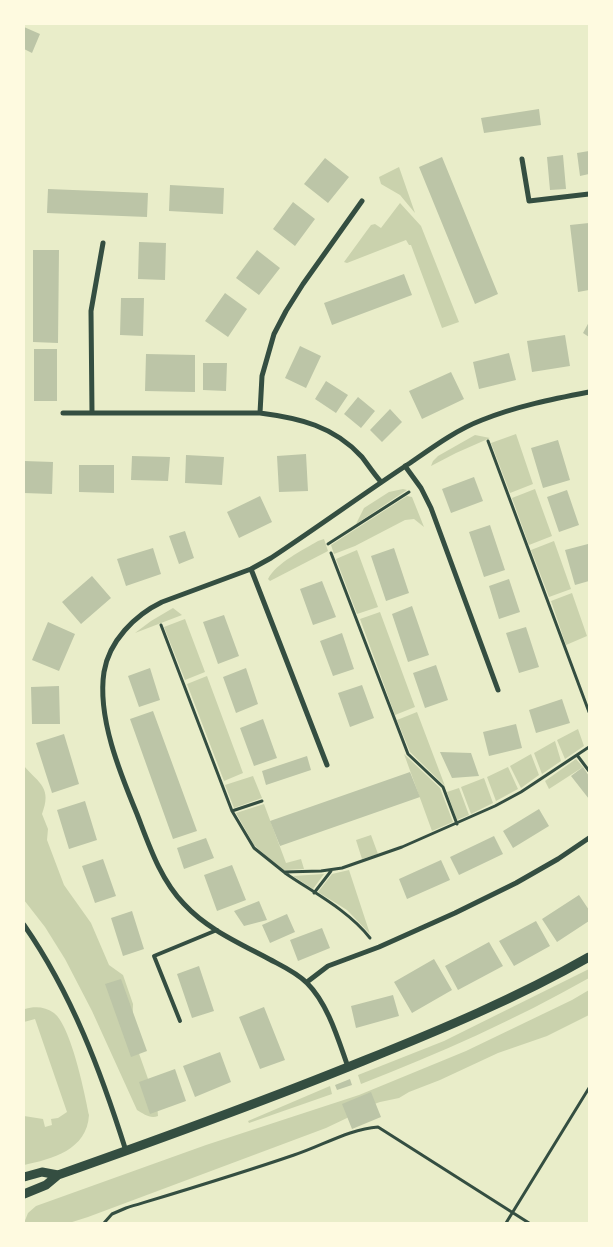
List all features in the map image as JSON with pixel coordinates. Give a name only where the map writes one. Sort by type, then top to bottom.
[{"type":"street","points":[[522,159],[530,201],[589,194]]},
{"type":"street","points":[[260,413],[262,376],[274,334],[303,284],[362,201]]},
{"type":"street","points":[[92,413],[91,311],[103,243]]},
{"type":"street","points":[[348,1067],[329,1018],[318,997],[307,982],[291,971],[205,924],[183,903],[167,882],[151,852],[115,757],[107,724],[103,693],[104,672],[111,651],[126,629],[150,608],[251,569],[279,553],[444,440],[481,420],[538,402],[589,392]]},
{"type":"street","points":[[63,412],[260,413],[303,420],[325,429],[345,442],[361,457],[381,482]]},
{"type":"street","points":[[406,466],[421,488],[431,508],[498,690]]},
{"type":"street","points":[[251,569],[327,764]]},
{"type":"street","points":[[307,982],[328,966],[455,913],[516,883],[558,859],[589,838]]},
{"type":"street","points":[[24,925],[64,991],[82,1029],[108,1094],[126,1151]]},
{"type":"street","points":[[24,1194],[46,1185],[58,1174],[126,1151],[418,1039],[489,1007],[589,957]]},
{"type":"street","points":[[24,1177],[42,1172],[58,1174]]},
{"type":"lane","points":[[180,1021],[154,956],[217,930]]},
{"type":"path","points":[[488,441],[589,712]]},
{"type":"path","points":[[328,544],[409,492]]},
{"type":"path","points":[[331,553],[408,754],[442,787],[457,824]]},
{"type":"path","points":[[161,625],[232,811],[254,848],[284,872],[355,922],[370,938]]},
{"type":"path","points":[[284,872],[342,868],[402,847],[495,806],[521,792],[589,747]]},
{"type":"path","points":[[577,755],[589,771]]},
{"type":"path","points":[[232,811],[262,801]]},
{"type":"path","points":[[314,893],[331,870]]},
{"type":"path","points":[[506,1223],[589,1088]]},
{"type":"path","points":[[104,1223],[112,1214],[126,1208],[238,1175],[364,1128],[378,1127],[529,1223]]},
{"type":"green space","points":[[399,167],[415,213],[400,195],[381,184],[379,177]]},
{"type":"green space","points":[[400,203],[421,226],[459,322],[442,328],[411,245],[406,240],[347,263],[344,262],[371,225],[375,224],[381,228]]},
{"type":"green space","points":[[516,434],[533,484],[510,493],[491,443]]},
{"type":"green space","points":[[475,435],[490,438],[431,466],[438,456]]},
{"type":"green space","points":[[535,489],[552,536],[529,545],[512,498]]},
{"type":"green space","points":[[407,490],[356,524],[364,508],[389,492]]},
{"type":"green space","points":[[407,496],[412,497],[424,527],[414,519],[405,520],[355,546],[334,554],[331,545]]},
{"type":"green space","points":[[324,539],[328,551],[270,581],[268,579],[283,562]]},
{"type":"green space","points":[[554,541],[571,589],[549,597],[531,550]]},
{"type":"green space","points":[[357,550],[378,607],[357,614],[336,559]]},
{"type":"green space","points":[[572,593],[587,636],[566,645],[551,601]]},
{"type":"green space","points":[[173,608],[182,615],[135,633],[151,621]]},
{"type":"green space","points":[[380,612],[415,707],[395,715],[360,619]]},
{"type":"green space","points":[[185,619],[205,672],[185,680],[164,627]]},
{"type":"green space","points":[[207,676],[243,773],[224,781],[187,684]]},
{"type":"green space","points":[[417,712],[445,786],[410,752],[397,720]]},
{"type":"green space","points":[[578,729],[584,746],[565,759],[557,740]]},
{"type":"green space","points":[[555,741],[561,761],[542,774],[534,753]]},
{"type":"green space","points":[[404,754],[440,788],[453,822],[432,831]]},
{"type":"green space","points":[[531,754],[539,775],[521,788],[510,766]]},
{"type":"green space","points":[[576,759],[583,767],[549,789],[545,781]]},
{"type":"green space","points":[[24,766],[39,782],[45,792],[46,798],[42,814],[48,829],[47,840],[64,885],[91,923],[109,965],[123,975],[133,1004],[132,1034],[157,1104],[158,1116],[150,1116],[137,1110],[92,1011],[65,959],[45,927],[24,900]]},
{"type":"green space","points":[[508,767],[518,789],[496,801],[487,777]]},
{"type":"green space","points":[[253,776],[262,798],[234,808],[225,785]]},
{"type":"green space","points":[[484,778],[493,803],[471,814],[461,787]]},
{"type":"green space","points":[[459,788],[469,815],[457,820],[447,792]]},
{"type":"green space","points":[[264,804],[286,863],[301,859],[304,869],[284,870],[254,845],[236,813]]},
{"type":"green space","points":[[371,835],[378,854],[362,859],[356,840]]},
{"type":"green space","points":[[349,870],[370,934],[347,910],[318,892],[332,874]]},
{"type":"green space","points":[[324,874],[313,889],[293,876]]},
{"type":"green space","points":[[589,969],[589,978],[533,1008],[448,1048],[361,1084],[358,1075],[444,1041]]},
{"type":"green space","points":[[589,990],[589,1015],[547,1036],[498,1053],[399,1098],[366,1107],[326,1128],[88,1217],[69,1223],[24,1223],[28,1213],[36,1206],[206,1145],[359,1095],[466,1051]]},
{"type":"green space","points":[[24,1007],[25,1009],[36,1007],[48,1009],[60,1020],[66,1031],[76,1061],[89,1115],[87,1127],[75,1145],[46,1160],[24,1165],[24,1116],[43,1119],[45,1127],[52,1125],[51,1119],[58,1118],[67,1112],[35,1019],[24,1022]]},
{"type":"green space","points":[[330,1086],[332,1094],[249,1123],[248,1121]]},
{"type":"building","points":[[24,27],[40,34],[32,53],[24,49]]},
{"type":"building","points":[[539,109],[541,125],[484,133],[481,118]]},
{"type":"building","points":[[589,151],[589,174],[580,176],[577,153]]},
{"type":"building","points":[[563,155],[566,189],[550,190],[547,157]]},
{"type":"building","points":[[442,157],[498,294],[475,304],[419,167]]},
{"type":"building","points":[[325,158],[349,177],[328,203],[304,184]]},
{"type":"building","points":[[170,185],[224,188],[223,214],[169,211]]},
{"type":"building","points":[[48,189],[148,193],[147,217],[47,213]]},
{"type":"building","points":[[293,202],[315,219],[295,246],[273,229]]},
{"type":"building","points":[[589,223],[589,290],[578,292],[570,225]]},
{"type":"building","points":[[139,242],[166,243],[165,280],[138,279]]},
{"type":"building","points":[[33,250],[59,250],[58,343],[33,342]]},
{"type":"building","points":[[257,250],[280,268],[259,295],[236,278]]},
{"type":"building","points":[[404,274],[412,295],[332,325],[324,303]]},
{"type":"building","points":[[225,293],[247,309],[228,337],[205,321]]},
{"type":"building","points":[[121,298],[144,298],[143,336],[120,335]]},
{"type":"building","points":[[589,322],[589,337],[583,333]]},
{"type":"building","points":[[565,335],[570,366],[532,372],[527,341]]},
{"type":"building","points":[[300,346],[321,356],[306,388],[285,378]]},
{"type":"building","points":[[34,349],[57,349],[57,401],[34,401]]},
{"type":"building","points":[[509,353],[516,380],[479,389],[473,362]]},
{"type":"building","points":[[146,354],[195,355],[195,392],[145,391]]},
{"type":"building","points":[[203,363],[227,363],[226,391],[203,390]]},
{"type":"building","points":[[451,372],[464,399],[422,419],[409,391]]},
{"type":"building","points":[[326,381],[348,395],[336,413],[315,399]]},
{"type":"building","points":[[358,397],[375,411],[361,428],[344,414]]},
{"type":"building","points":[[390,409],[402,422],[382,442],[370,430]]},
{"type":"building","points":[[558,440],[570,480],[543,488],[531,448]]},
{"type":"building","points":[[306,454],[308,491],[279,492],[277,456]]},
{"type":"building","points":[[186,455],[224,457],[222,485],[185,483]]},
{"type":"building","points":[[132,456],[170,457],[168,481],[131,480]]},
{"type":"building","points":[[24,461],[53,462],[52,494],[24,493]]},
{"type":"building","points":[[79,465],[114,465],[114,493],[79,492]]},
{"type":"building","points":[[474,477],[483,501],[451,513],[442,489]]},
{"type":"building","points":[[567,490],[579,525],[559,532],[547,497]]},
{"type":"building","points":[[260,496],[272,522],[239,538],[227,512]]},
{"type":"building","points":[[490,525],[505,570],[484,577],[469,532]]},
{"type":"building","points":[[185,531],[194,558],[179,564],[169,536]]},
{"type":"building","points":[[588,544],[589,581],[575,585],[565,550]]},
{"type":"building","points":[[153,548],[161,574],[126,586],[117,559]]},
{"type":"building","points":[[394,548],[409,593],[386,601],[371,556]]},
{"type":"building","points":[[92,576],[111,598],[81,624],[62,602]]},
{"type":"building","points":[[509,579],[520,612],[499,619],[489,586]]},
{"type":"building","points":[[322,581],[336,617],[313,625],[300,589]]},
{"type":"building","points":[[412,606],[429,655],[408,662],[392,614]]},
{"type":"building","points":[[224,615],[239,656],[218,664],[203,622]]},
{"type":"building","points":[[48,622],[75,634],[59,671],[32,660]]},
{"type":"building","points":[[526,627],[539,667],[519,673],[506,633]]},
{"type":"building","points":[[342,633],[354,669],[333,676],[320,641]]},
{"type":"building","points":[[436,665],[448,700],[425,708],[413,673]]},
{"type":"building","points":[[150,668],[160,700],[139,707],[128,676]]},
{"type":"building","points":[[246,668],[258,704],[236,713],[223,677]]},
{"type":"building","points":[[362,685],[374,718],[350,727],[338,693]]},
{"type":"building","points":[[59,686],[60,724],[32,724],[31,687]]},
{"type":"building","points":[[562,699],[570,723],[536,733],[529,710]]},
{"type":"building","points":[[153,711],[197,831],[173,839],[130,719]]},
{"type":"building","points":[[263,719],[277,758],[254,766],[240,728]]},
{"type":"building","points":[[516,724],[522,748],[489,756],[483,732]]},
{"type":"building","points":[[64,734],[79,784],[52,793],[36,743]]},
{"type":"building","points":[[440,752],[471,753],[479,776],[452,778]]},
{"type":"building","points":[[307,756],[311,770],[266,785],[262,771]]},
{"type":"building","points":[[583,767],[589,776],[589,799],[571,776]]},
{"type":"building","points":[[410,772],[420,797],[280,846],[270,821]]},
{"type":"building","points":[[85,801],[97,840],[69,849],[57,810]]},
{"type":"building","points":[[539,809],[549,826],[513,848],[503,831]]},
{"type":"building","points":[[494,836],[503,854],[459,875],[450,857]]},
{"type":"building","points":[[206,838],[214,858],[184,869],[177,848]]},
{"type":"building","points":[[103,859],[116,896],[95,903],[82,866]]},
{"type":"building","points":[[441,860],[450,880],[407,899],[399,879]]},
{"type":"building","points":[[232,865],[246,900],[217,911],[204,875]]},
{"type":"building","points":[[579,895],[589,910],[589,921],[557,942],[542,919]]},
{"type":"building","points":[[259,901],[267,920],[244,926],[234,911]]},
{"type":"building","points":[[132,911],[144,949],[123,956],[111,918]]},
{"type":"building","points":[[287,914],[295,932],[270,943],[262,925]]},
{"type":"building","points":[[536,921],[550,946],[514,966],[499,941]]},
{"type":"building","points":[[322,928],[330,948],[298,961],[290,940]]},
{"type":"building","points":[[489,942],[503,966],[458,990],[445,966]]},
{"type":"building","points":[[434,959],[452,990],[412,1013],[394,982]]},
{"type":"building","points":[[199,966],[214,1011],[192,1018],[177,974]]},
{"type":"building","points":[[121,979],[147,1051],[131,1057],[105,984]]},
{"type":"building","points":[[393,995],[399,1016],[356,1028],[351,1006]]},
{"type":"building","points":[[264,1007],[285,1060],[260,1069],[239,1017]]},
{"type":"building","points":[[220,1052],[231,1082],[195,1097],[183,1066]]},
{"type":"building","points":[[175,1069],[186,1101],[150,1114],[139,1082]]},
{"type":"building","points":[[350,1079],[352,1085],[337,1090],[335,1085]]},
{"type":"building","points":[[371,1092],[381,1117],[352,1129],[342,1104]]}]
